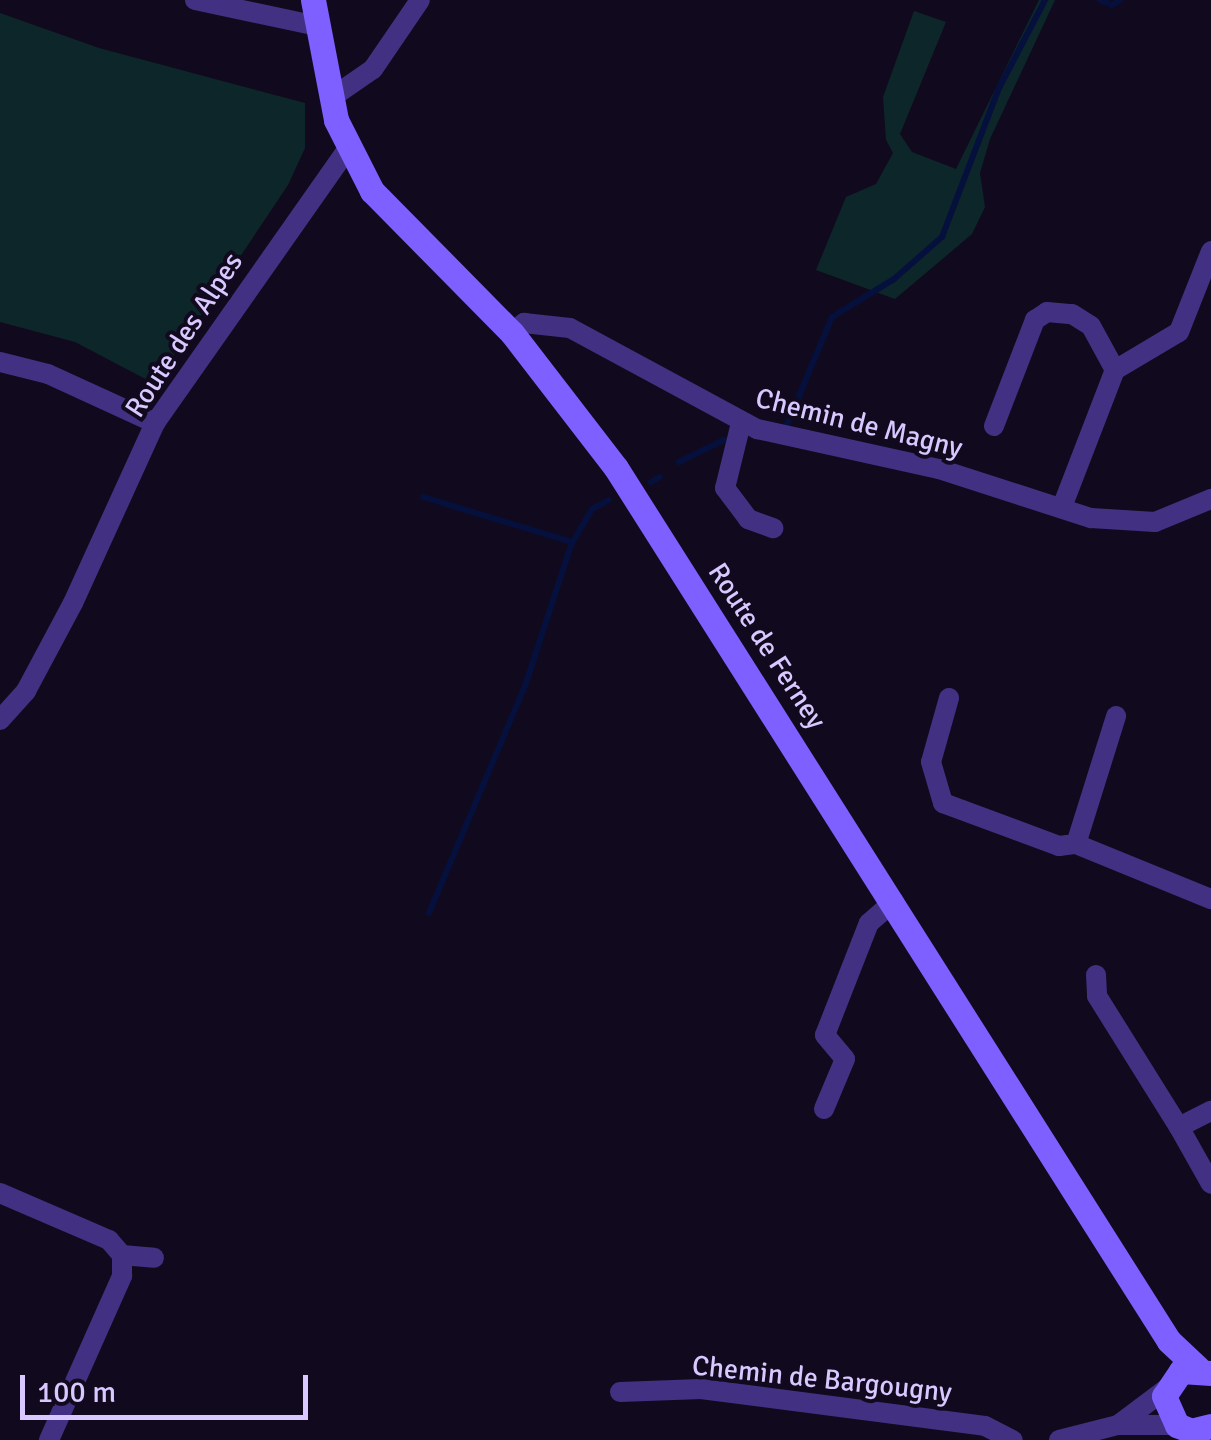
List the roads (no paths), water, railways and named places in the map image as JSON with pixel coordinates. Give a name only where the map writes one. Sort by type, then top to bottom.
[{"type":"main road","name":"Route de Ferney","points":[[315,13],[331,98],[348,148],[390,211],[512,333],[616,468],[1195,1375]]},
{"type":"main road","points":[[1195,1375],[1164,1405],[1182,1431],[1211,1426]]},
{"type":"street","points":[[195,0],[315,13]]},
{"type":"street","points":[[331,98],[373,69],[420,0]]},
{"type":"street","name":"Route des Alpes","points":[[0,720],[26,692],[73,603],[154,423],[348,148]]},
{"type":"street","points":[[1062,508],[1115,370],[1179,332],[1211,250]]},
{"type":"street","points":[[994,426],[1035,320],[1048,312],[1072,314],[1091,326],[1115,370]]},
{"type":"street","name":"Chemin de Magny","points":[[512,333],[524,323],[554,324],[596,338],[741,422],[795,440],[939,469],[1062,508],[1135,524],[1211,499]]},
{"type":"street","points":[[0,362],[48,374],[154,423]]},
{"type":"street","points":[[741,422],[725,488],[748,519],[773,528]]},
{"type":"street","points":[[949,698],[931,762],[943,803],[1059,846],[1076,844],[1211,899]]},
{"type":"street","points":[[1076,844],[1116,716]]},
{"type":"street","points":[[824,1109],[845,1059],[826,1035],[869,924],[894,901]]},
{"type":"street","points":[[1096,974],[1096,996],[1180,1127],[1211,1184]]},
{"type":"street","points":[[1180,1127],[1211,1111]]},
{"type":"street","points":[[0,1193],[109,1240],[122,1255],[122,1276],[49,1440]]},
{"type":"street","points":[[122,1255],[154,1258]]},
{"type":"street","points":[[1059,1440],[1118,1425],[1195,1375]]},
{"type":"street","name":"Chemin de Bargougny","points":[[620,1392],[700,1389],[850,1407],[986,1426],[1013,1440]]},
{"type":"street","points":[[1118,1425],[1182,1431]]},
{"type":"waterway","points":[[786,427],[832,317],[894,279],[942,237],[998,90],[1045,0]]},
{"type":"waterway","points":[[1100,0],[1112,5],[1120,0]]},
{"type":"waterway","points":[[679,462],[724,440]]},
{"type":"waterway","points":[[651,482],[660,477]]},
{"type":"waterway","points":[[423,497],[572,542]]},
{"type":"waterway","points":[[429,913],[525,686],[571,545],[592,509],[609,500]]}]
